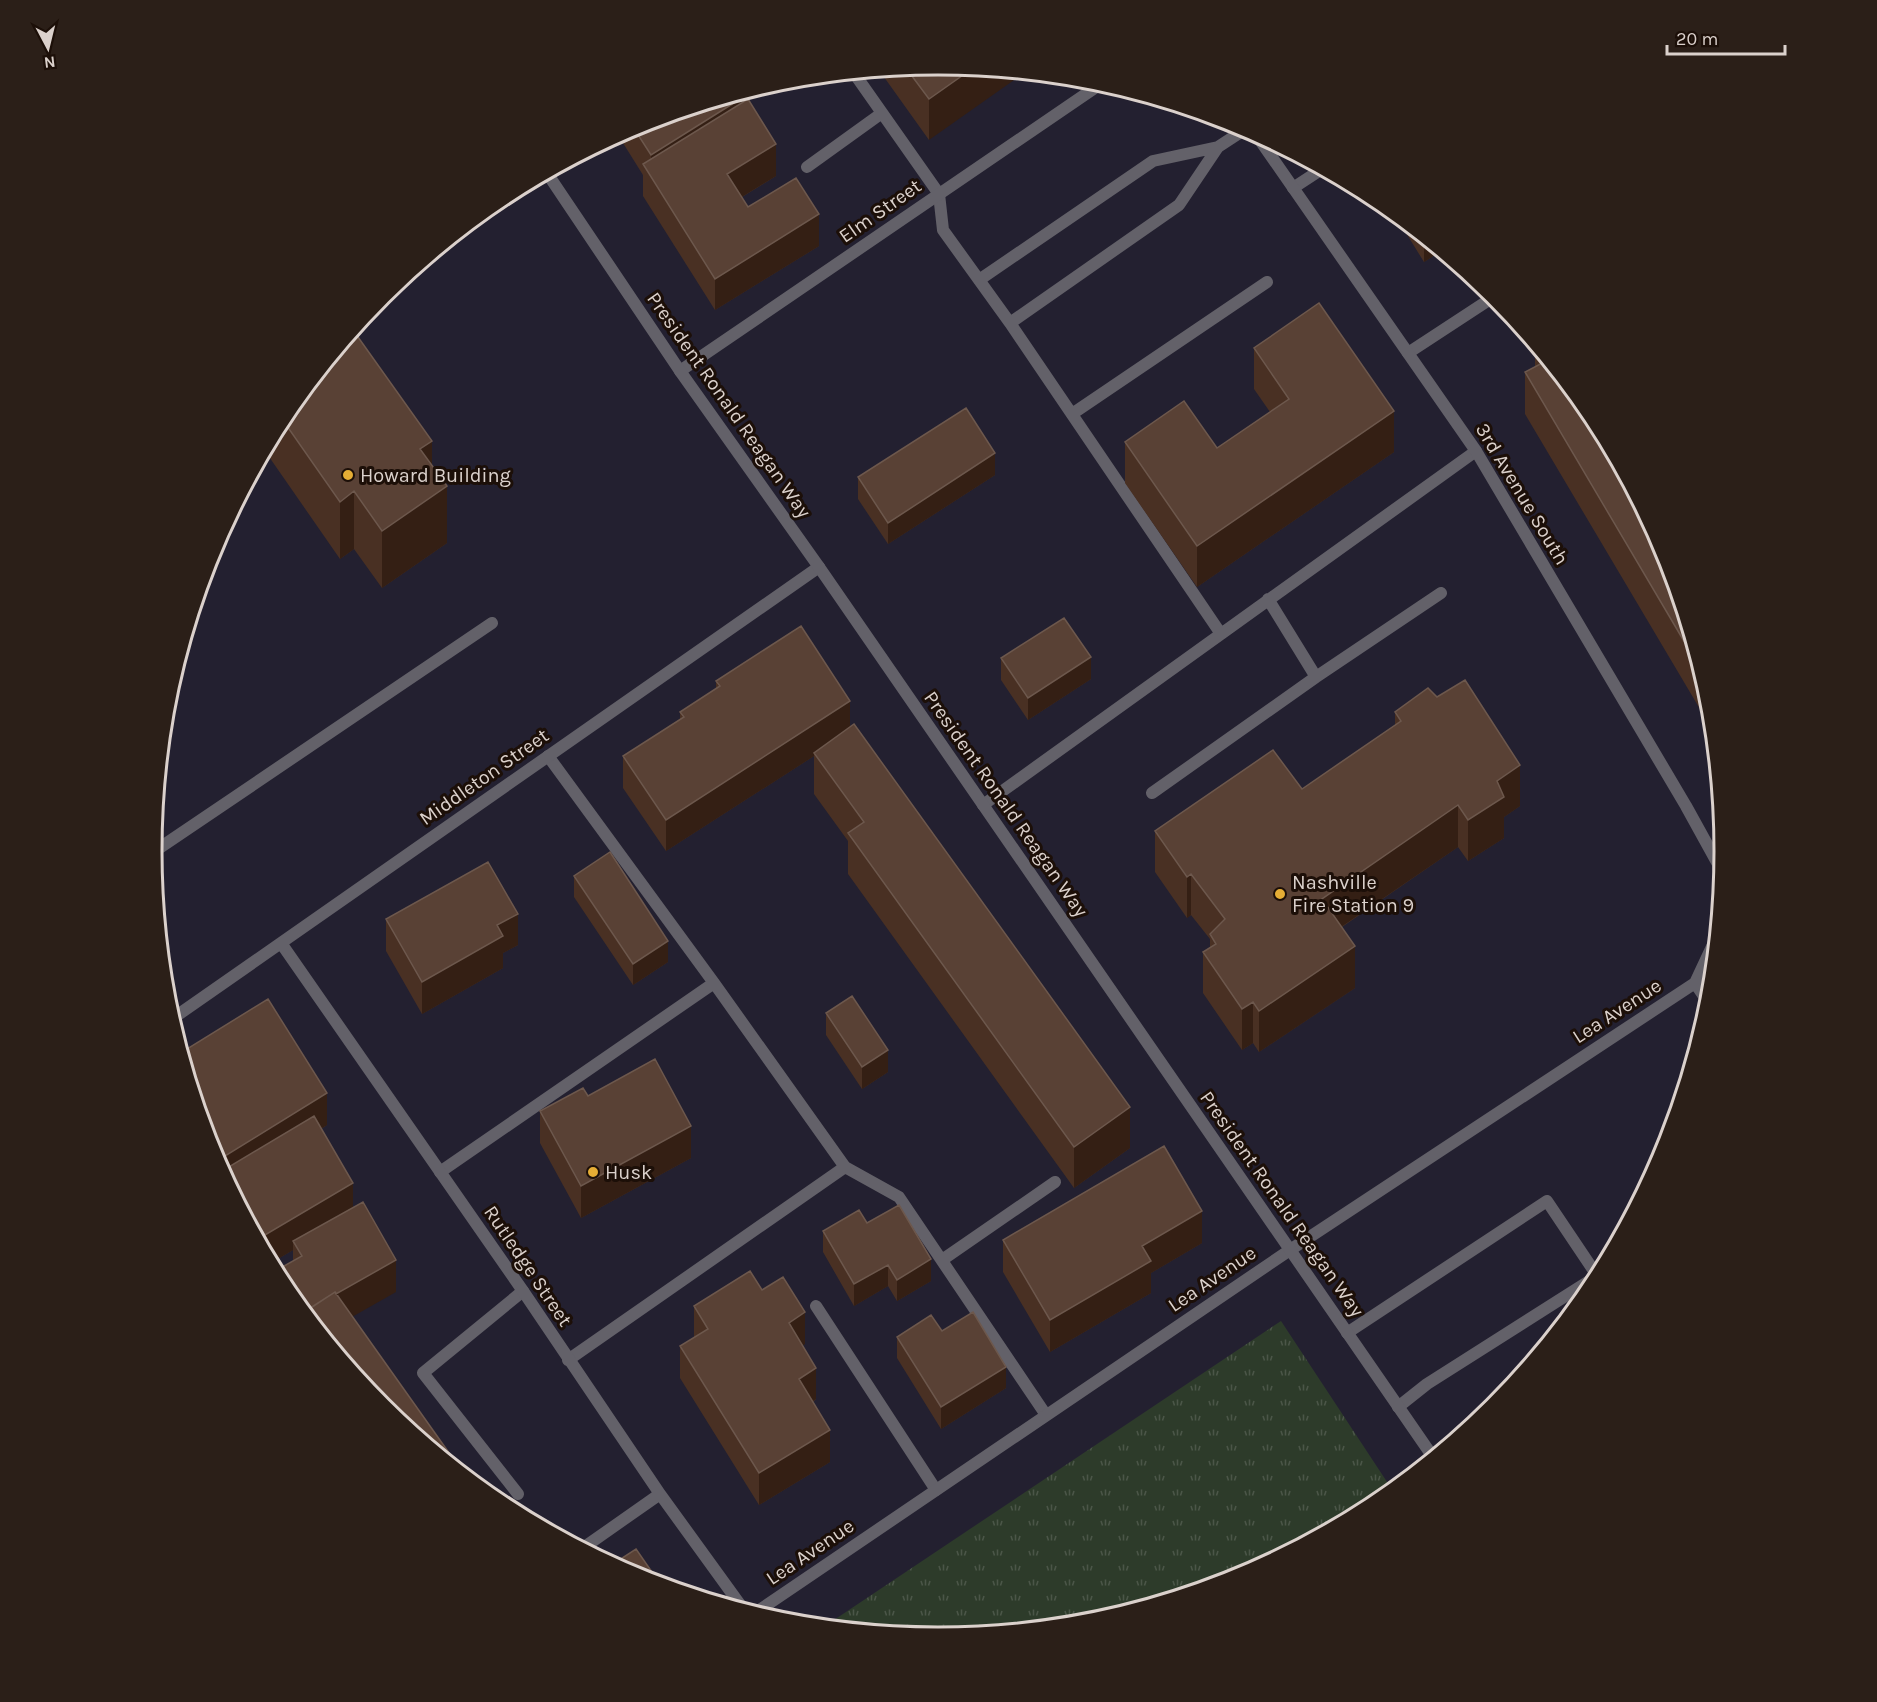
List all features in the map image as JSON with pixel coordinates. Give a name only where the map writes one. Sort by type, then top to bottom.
[{"type":"street","points":[[859,80],[939,194],[943,230],[1010,323],[1221,634]]},
{"type":"street","name":"Elm Street","points":[[680,371],[1091,90]]},
{"type":"street","points":[[807,166],[882,113]]},
{"type":"street","points":[[979,280],[1153,161],[1218,147],[1237,135]]},
{"type":"street","points":[[1010,323],[1179,205],[1218,147]]},
{"type":"street","name":"3rd Avenue South","points":[[1266,148],[1476,452],[1714,851]]},
{"type":"street","points":[[1293,188],[1315,173]]},
{"type":"street","name":"President Ronald Reagan Way","points":[[551,179],[680,371],[819,567],[1429,1452]]},
{"type":"street","points":[[1072,414],[1267,282]]},
{"type":"street","points":[[1408,353],[1487,302]]},
{"type":"street","points":[[983,805],[1476,452]]},
{"type":"street","name":"Middleton Street","points":[[180,1014],[819,567]]},
{"type":"street","points":[[1152,793],[1316,676],[1441,593]]},
{"type":"street","points":[[1269,599],[1316,676]]},
{"type":"street","points":[[162,846],[492,623]]},
{"type":"street","points":[[548,756],[714,982],[845,1167],[899,1197],[1046,1415]]},
{"type":"street","name":"Rutledge Street","points":[[281,943],[523,1291],[660,1494],[737,1601]]},
{"type":"street","points":[[1702,993],[1695,983],[1707,957]]},
{"type":"street","points":[[440,1172],[714,982]]},
{"type":"street","name":"Lea Avenue","points":[[764,1607],[1290,1250],[1695,983]]},
{"type":"street","points":[[568,1360],[845,1167]]},
{"type":"street","points":[[942,1260],[1055,1182]]},
{"type":"street","points":[[1347,1333],[1547,1201],[1592,1269]]},
{"type":"street","points":[[1398,1407],[1427,1384],[1579,1289]]},
{"type":"street","points":[[518,1494],[423,1373],[523,1291]]},
{"type":"street","points":[[816,1306],[936,1490]]},
{"type":"street","points":[[589,1544],[660,1494]]},
{"type":"shaded area","points":[[938,75],[1040,82],[1139,101],[1188,116],[1282,155],[1326,179],[1411,235],[1450,268],[1522,339],[1554,379],[1584,420],[1611,463],[1634,508],[1655,554],[1688,650],[1700,700],[1713,800],[1713,902],[1708,952],[1700,1002],[1673,1100],[1655,1148],[1611,1239],[1584,1282],[1522,1363],[1487,1400],[1411,1467],[1370,1496],[1282,1547],[1188,1586],[1139,1601],[1040,1620],[989,1625],[938,1627],[837,1620],[738,1601],[689,1586],[595,1547],[550,1523],[466,1467],[427,1434],[355,1363],[323,1323],[293,1282],[266,1239],[243,1194],[222,1148],[189,1052],[177,1002],[164,902],[162,851],[169,750],[177,700],[204,602],[222,554],[266,463],[293,420],[355,339],[390,302],[466,235],[507,206],[595,155],[689,116],[738,101],[837,82],[888,77]]},
{"type":"green space","points":[[1281,1321],[1388,1483],[1326,1523],[1282,1547],[1188,1586],[1139,1601],[1040,1620],[989,1625],[938,1627],[835,1620]]},
{"type":"building","points":[[912,76],[962,76],[929,99]]},
{"type":"building","points":[[748,99],[776,144],[727,174],[748,207],[796,178],[819,214],[715,279],[643,164]]},
{"type":"building","points":[[736,102],[651,155],[639,136],[689,116]]},
{"type":"building","points":[[1319,303],[1394,411],[1197,546],[1125,442],[1184,401],[1217,448],[1289,399],[1254,348]]},
{"type":"building","points":[[358,336],[432,441],[420,449],[447,486],[382,531],[354,491],[340,502],[288,428]]},
{"type":"building","points":[[1542,363],[1584,420],[1611,463],[1655,554],[1687,646],[1525,372]]},
{"type":"building","points":[[966,408],[995,453],[888,523],[858,477]]},
{"type":"building","points":[[1064,618],[1091,657],[1028,698],[1001,658]]},
{"type":"building","points":[[801,626],[850,701],[666,820],[623,756],[684,717],[680,712],[720,686],[716,681]]},
{"type":"building","name":"Nashville Fire Station 9","points":[[1465,680],[1520,765],[1497,781],[1504,797],[1468,820],[1458,805],[1322,899],[1355,946],[1259,1011],[1253,1002],[1242,1009],[1203,952],[1216,944],[1210,934],[1225,919],[1191,874],[1187,877],[1155,831],[1273,750],[1302,789],[1401,721],[1395,712],[1428,688],[1437,697]]},
{"type":"building","points":[[854,724],[1130,1107],[1074,1147],[848,833],[864,822],[814,753]]},
{"type":"building","points":[[610,852],[668,941],[633,964],[574,876]]},
{"type":"building","points":[[488,862],[518,914],[497,925],[503,936],[422,982],[386,919]]},
{"type":"building","points":[[852,996],[888,1050],[862,1067],[826,1013]]},
{"type":"building","points":[[268,999],[327,1093],[226,1156],[204,1100],[188,1048]]},
{"type":"building","points":[[655,1059],[691,1126],[581,1186],[540,1111],[583,1088],[588,1096]]},
{"type":"building","points":[[314,1116],[353,1183],[265,1235],[230,1166]]},
{"type":"building","points":[[1164,1146],[1202,1211],[1142,1246],[1151,1261],[1050,1320],[1003,1240]]},
{"type":"building","points":[[363,1202],[396,1260],[311,1307],[283,1266],[302,1256],[293,1241]]},
{"type":"building","points":[[899,1205],[931,1259],[897,1280],[888,1265],[854,1284],[823,1231],[859,1210],[867,1223]]},
{"type":"building","points":[[750,1271],[762,1290],[783,1277],[805,1312],[789,1323],[816,1368],[799,1379],[830,1430],[759,1473],[680,1346],[708,1329],[694,1306]]},
{"type":"building","points":[[335,1292],[449,1452],[390,1400],[355,1363],[312,1308]]},
{"type":"building","points":[[973,1312],[1006,1367],[941,1407],[897,1337],[931,1315],[942,1331]]},
{"type":"building","points":[[636,1549],[652,1572],[642,1568],[621,1559]]},
{"type":"place","name":"Howard Building","points":[[348,475]]},
{"type":"place","name":"Nashville Fire Station 9","points":[[1280,894]]},
{"type":"place","name":"Husk","points":[[593,1172]]}]
